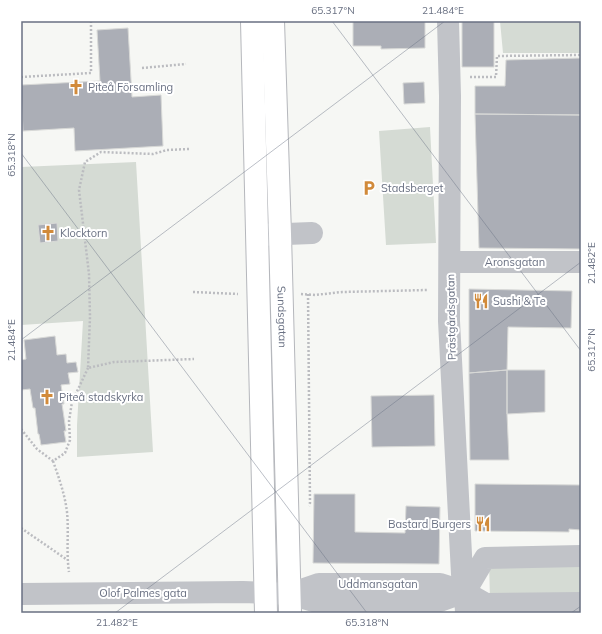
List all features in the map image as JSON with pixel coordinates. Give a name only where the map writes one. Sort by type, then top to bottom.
[{"type":"main road","points":[[252,21],[266,603]]},
{"type":"main road","name":"Sundsgatan","points":[[273,21],[290,603]]},
{"type":"street","name":"Prästgårdsgatan","points":[[448,21],[450,96],[449,321],[462,574],[466,603]]},
{"type":"street","points":[[257,235],[312,233]]},
{"type":"street","name":"Aronsgatan","points":[[450,262],[581,262]]},
{"type":"street","points":[[466,603],[485,558],[581,556]]},
{"type":"street","name":"Uddmansgatan","points":[[266,603],[290,603],[319,584],[440,584],[466,603],[581,603]]},
{"type":"street","name":"Olof Palmes gata","points":[[21,594],[266,603]]},
{"type":"path","points":[[21,77],[91,73],[90,21]]},
{"type":"path","points":[[467,77],[496,77],[497,56],[581,55]]},
{"type":"path","points":[[142,68],[186,64]]},
{"type":"path","points":[[54,461],[65,454],[70,440],[69,421],[72,402],[88,368],[90,317],[89,274],[79,190],[85,162],[102,152],[153,154],[167,150],[189,149]]},
{"type":"path","points":[[315,294],[449,289]]},
{"type":"path","points":[[193,292],[243,295]]},
{"type":"path","points":[[88,368],[114,362],[194,359]]},
{"type":"path","points":[[21,429],[37,449],[54,461],[67,513],[68,572]]},
{"type":"path","points":[[21,528],[67,559]]},
{"type":"shaded area","points":[[500,21],[581,21],[581,53],[503,53]]},
{"type":"shaded area","points":[[430,127],[436,243],[386,245],[379,131]]},
{"type":"shaded area","points":[[136,162],[153,452],[77,457],[77,425],[83,321],[21,325],[21,167]]},
{"type":"shaded area","points":[[581,560],[581,600],[490,600],[489,562]]},
{"type":"building","points":[[353,21],[425,21],[425,48],[381,49],[381,46],[353,46]]},
{"type":"building","points":[[462,21],[494,21],[494,67],[462,67]]},
{"type":"building","name":"Piteå Församling","points":[[128,28],[132,97],[161,95],[163,146],[75,151],[74,128],[23,131],[21,85],[100,81],[97,30]]},
{"type":"building","points":[[581,58],[581,115],[475,114],[475,86],[505,86],[506,60]]},
{"type":"building","points":[[424,82],[425,103],[404,104],[403,83]]},
{"type":"building","points":[[475,114],[581,115],[581,249],[479,248]]},
{"type":"building","name":"Klocktorn","points":[[57,223],[58,241],[40,243],[38,225]]},
{"type":"building","points":[[469,289],[572,291],[571,328],[508,327],[507,370],[469,373]]},
{"type":"building","name":"Piteå stadskyrka","points":[[55,336],[57,355],[66,354],[67,363],[76,362],[78,372],[68,373],[70,384],[61,385],[64,404],[62,404],[66,442],[41,445],[38,434],[35,408],[33,408],[30,389],[21,390],[21,360],[26,359],[24,340]]},
{"type":"building","points":[[507,370],[509,460],[470,460],[469,373]]},
{"type":"building","points":[[507,370],[545,370],[545,412],[507,414]]},
{"type":"building","points":[[434,395],[435,446],[372,447],[371,396]]},
{"type":"building","points":[[475,484],[581,485],[581,530],[569,529],[569,532],[475,531]]},
{"type":"building","points":[[314,494],[355,494],[355,532],[405,533],[406,506],[440,507],[439,564],[313,563]]},
{"type":"place","name":"Piteå Församling","points":[[76,87]]},
{"type":"place","name":"Stadsberget","points":[[369,188]]},
{"type":"place","name":"Klocktorn","points":[[48,233]]},
{"type":"place","name":"Sushi & Te","points":[[481,301]]},
{"type":"place","name":"Piteå stadskyrka","points":[[47,397]]},
{"type":"place","name":"Bastard Burgers","points":[[483,524]]}]
